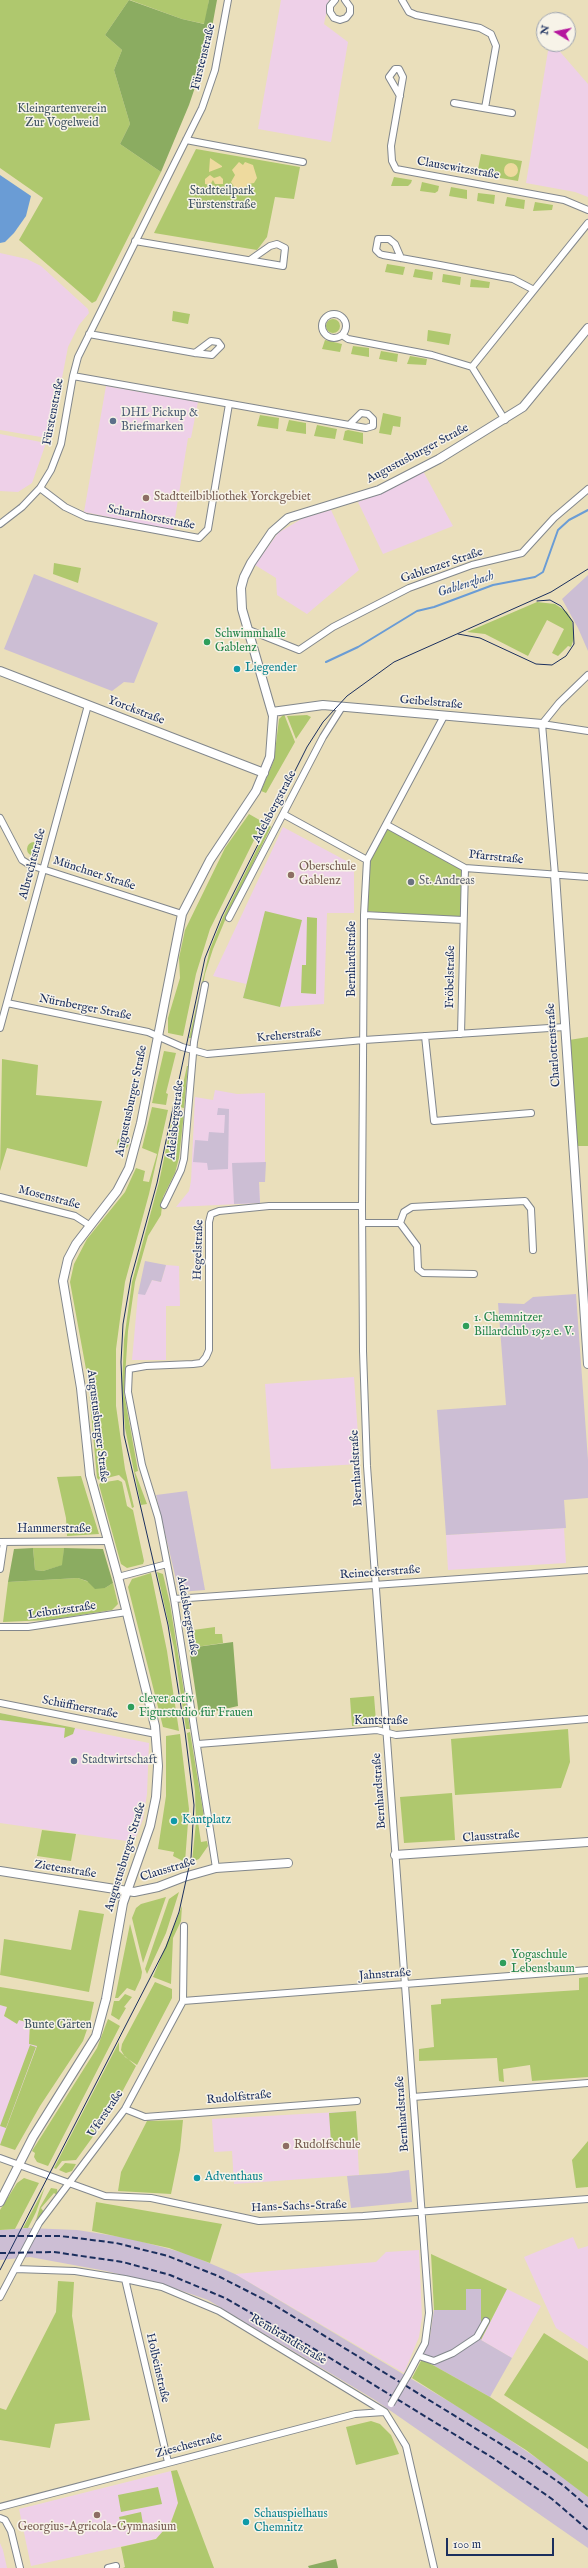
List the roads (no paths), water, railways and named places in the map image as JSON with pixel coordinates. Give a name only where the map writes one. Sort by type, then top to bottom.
[{"type":"main road","name":"Augustusburger Straße","points":[[0,2202],[33,2137],[96,2036],[106,1999],[126,1892],[154,1813],[158,1766],[156,1734],[127,1612],[90,1475],[80,1377],[63,1288],[68,1259],[89,1225],[117,1191],[129,1168],[141,1123],[182,914],[210,860],[256,791],[264,773],[272,743],[272,712],[241,599],[244,577],[260,548],[280,525],[304,512],[379,490],[439,459],[505,420],[523,407],[538,391],[588,328]]},
{"type":"main road","name":"Yorckstraße","points":[[0,671],[264,773]]},
{"type":"main road","name":"Geibelstraße","points":[[272,712],[311,705],[542,724]]},
{"type":"main road","name":"Charlottenstraße","points":[[555,874],[588,1364]]},
{"type":"main road","name":"Clausstraße","points":[[395,1856],[588,1842]]},
{"type":"main road","name":"Clausstraße","points":[[126,1892],[158,1887],[184,1877],[216,1868],[288,1863]]},
{"type":"main road","name":"Zietenstraße","points":[[0,1872],[126,1892]]},
{"type":"street","name":"Fürstenstraße","points":[[0,524],[22,507],[40,488],[51,470],[61,444],[73,376],[89,334],[202,108],[215,70],[228,0]]},
{"type":"street","points":[[335,0],[330,6],[330,12],[334,18],[340,20],[346,18],[350,13],[350,6],[346,0]]},
{"type":"street","points":[[402,0],[409,12],[416,15],[480,28],[491,34],[496,46],[485,108]]},
{"type":"street","name":"Clausewitzstraße","points":[[400,96],[391,146],[392,161],[396,169],[564,200],[588,210]]},
{"type":"street","points":[[454,103],[512,113]]},
{"type":"street","points":[[186,140],[303,162]]},
{"type":"street","points":[[472,367],[588,223]]},
{"type":"street","points":[[135,241],[283,266],[285,248],[277,244],[270,246],[250,260]]},
{"type":"street","points":[[401,258],[513,279],[534,290]]},
{"type":"street","points":[[89,334],[195,352]]},
{"type":"street","points":[[342,335],[348,339],[432,355],[472,367],[505,420]]},
{"type":"street","points":[[73,376],[349,425]]},
{"type":"street","name":"Scharnhorststraße","points":[[40,488],[65,507],[86,517],[199,538],[208,529],[229,404]]},
{"type":"street","name":"Gablenzer Straße","points":[[249,630],[299,650],[332,627],[409,588],[472,565],[522,553],[554,518],[588,490]]},
{"type":"street","points":[[542,724],[559,703],[588,675]]},
{"type":"street","name":"Albrechtstraße","points":[[0,1028],[88,705]]},
{"type":"street","name":"Adelsbergstraße","points":[[229,918],[326,731],[342,707]]},
{"type":"street","name":"Bernhardstraße","points":[[385,2412],[419,2356],[428,2333],[429,2313],[386,1732],[364,1394],[362,1206],[364,914],[367,860],[444,716]]},
{"type":"street","name":"Geibelstraße","points":[[542,724],[588,731]]},
{"type":"street","name":"Charlottenstraße","points":[[542,724],[555,874]]},
{"type":"street","points":[[283,814],[367,860]]},
{"type":"street","name":"Münchner Straße","points":[[0,818],[22,860],[43,869],[182,914]]},
{"type":"street","name":"Pfarrstraße","points":[[387,825],[465,868],[588,877]]},
{"type":"street","name":"Fröbelstraße","points":[[461,1034],[465,868]]},
{"type":"street","points":[[364,914],[463,920]]},
{"type":"street","name":"Adelsbergstraße","points":[[164,1205],[182,1170],[193,1050],[205,985]]},
{"type":"street","name":"Nürnberger Straße","points":[[7,1003],[158,1035]]},
{"type":"street","name":"Kreherstraße","points":[[158,1035],[193,1050],[207,1054],[364,1040],[565,1027]]},
{"type":"street","points":[[425,1036],[434,1121],[532,1113]]},
{"type":"street","name":"Mosenstraße","points":[[0,1197],[75,1216],[89,1225]]},
{"type":"street","points":[[400,1223],[404,1212],[412,1207],[525,1201],[531,1209],[533,1250]]},
{"type":"street","name":"Hegelstraße","points":[[129,1369],[146,1366],[201,1363],[206,1358],[209,1350],[208,1222],[211,1214],[219,1211],[269,1206],[362,1206]]},
{"type":"street","points":[[362,1222],[400,1223]]},
{"type":"street","points":[[400,1223],[417,1246],[418,1269],[423,1273],[474,1274]]},
{"type":"street","name":"Adelsbergstraße","points":[[129,1369],[128,1392],[142,1465],[158,1517],[174,1599],[198,1744],[216,1868]]},
{"type":"street","name":"Hammerstraße","points":[[2,1542],[108,1541]]},
{"type":"street","points":[[0,1569],[2,1542]]},
{"type":"street","points":[[118,1577],[167,1564]]},
{"type":"street","name":"Reineckerstraße","points":[[174,1599],[588,1570]]},
{"type":"street","name":"Leibnizstraße","points":[[0,1627],[28,1627],[127,1612]]},
{"type":"street","name":"Schüffnerstraße","points":[[0,1704],[156,1734]]},
{"type":"street","name":"Kantstraße","points":[[198,1744],[377,1730],[396,1734],[588,1719]]},
{"type":"street","name":"Uferstraße","points":[[0,2297],[39,2223],[70,2185],[125,2109],[183,2001],[184,1926]]},
{"type":"street","name":"Jahnstraße","points":[[183,2001],[588,1970]]},
{"type":"street","points":[[413,2097],[588,2083]]},
{"type":"street","name":"Rudolfstraße","points":[[125,2109],[144,2117],[357,2101]]},
{"type":"street","name":"Hans-Sachs-Straße","points":[[0,2158],[70,2185],[105,2196],[151,2198],[260,2221],[588,2199]]},
{"type":"street","name":"Rembrandtstraße","points":[[15,2269],[75,2271],[162,2287],[219,2311],[385,2412],[406,2446],[434,2568]]},
{"type":"street","name":"Holbeinstraße","points":[[125,2279],[168,2462]]},
{"type":"street","points":[[419,2356],[434,2361],[453,2353],[477,2337],[486,2321]]},
{"type":"street","name":"Zieschestraße","points":[[0,2507],[355,2414],[385,2412]]},
{"type":"street","points":[[0,2518],[5,2520],[11,2531],[20,2568]]},
{"type":"street","points":[[108,2568],[116,2566]]},
{"type":"water","points":[[0,175],[31,196],[26,216],[14,233],[5,242],[0,243]]},
{"type":"waterway","name":"Gablenzbach","points":[[326,662],[358,647],[417,611],[434,607],[493,585],[535,577],[543,572],[558,530],[569,520],[588,510]]},
{"type":"tram line","points":[[0,2270],[166,1947],[179,1912],[191,1858],[194,1805],[185,1732],[168,1625],[124,1435],[121,1362],[123,1324],[131,1278],[157,1183],[205,958],[222,916],[307,747],[323,722],[347,696],[394,662],[551,592],[588,569]]},
{"type":"tram line","points":[[458,634],[480,638],[536,664],[552,665],[566,656],[574,644],[573,622],[561,606],[550,600],[537,601]]},
{"type":"railway","points":[[0,2236],[60,2236],[116,2243],[168,2256],[218,2276],[271,2303],[530,2462],[564,2486],[588,2507]]},
{"type":"railway","points":[[0,2253],[54,2252],[123,2262],[170,2275],[225,2298],[330,2358],[493,2458],[552,2499],[588,2530]]},
{"type":"place","name":"DHL Pickup & Briefmarken","points":[[113,421]]},
{"type":"place","name":"Stadtteilbibliothek Yorckgebiet","points":[[146,498]]},
{"type":"place","name":"Schwimmhalle Gablenz","points":[[207,642]]},
{"type":"place","name":"Liegender","points":[[237,669]]},
{"type":"place","name":"Oberschule Gablenz","points":[[291,875]]},
{"type":"place","name":"St. Andreas","points":[[411,882]]},
{"type":"place","name":"1. Chemnitzer Billardclub 1952 e. V.","points":[[466,1326]]},
{"type":"place","name":"clever activ Figurstudio für Frauen","points":[[131,1707]]},
{"type":"place","name":"Stadtwirtschaft","points":[[74,1761]]},
{"type":"place","name":"Kantplatz","points":[[174,1821]]},
{"type":"place","name":"Yogaschule Lebensbaum","points":[[503,1963]]},
{"type":"place","name":"Rudolfschule","points":[[286,2146]]},
{"type":"place","name":"Adventhaus","points":[[197,2178]]},
{"type":"place","name":"Georgius-Agricola-Gymnasium","points":[[97,2515]]},
{"type":"place","name":"Schauspielhaus Chemnitz","points":[[246,2522]]},
{"type":"park label","name":"Kleingartenverein Zur Vogelweid","points":[[62,117]]},
{"type":"park label","name":"Stadtteilpark Fürstenstraße","points":[[222,199]]},
{"type":"park label","name":"Bunte Gärten","points":[[58,2026]]}]
